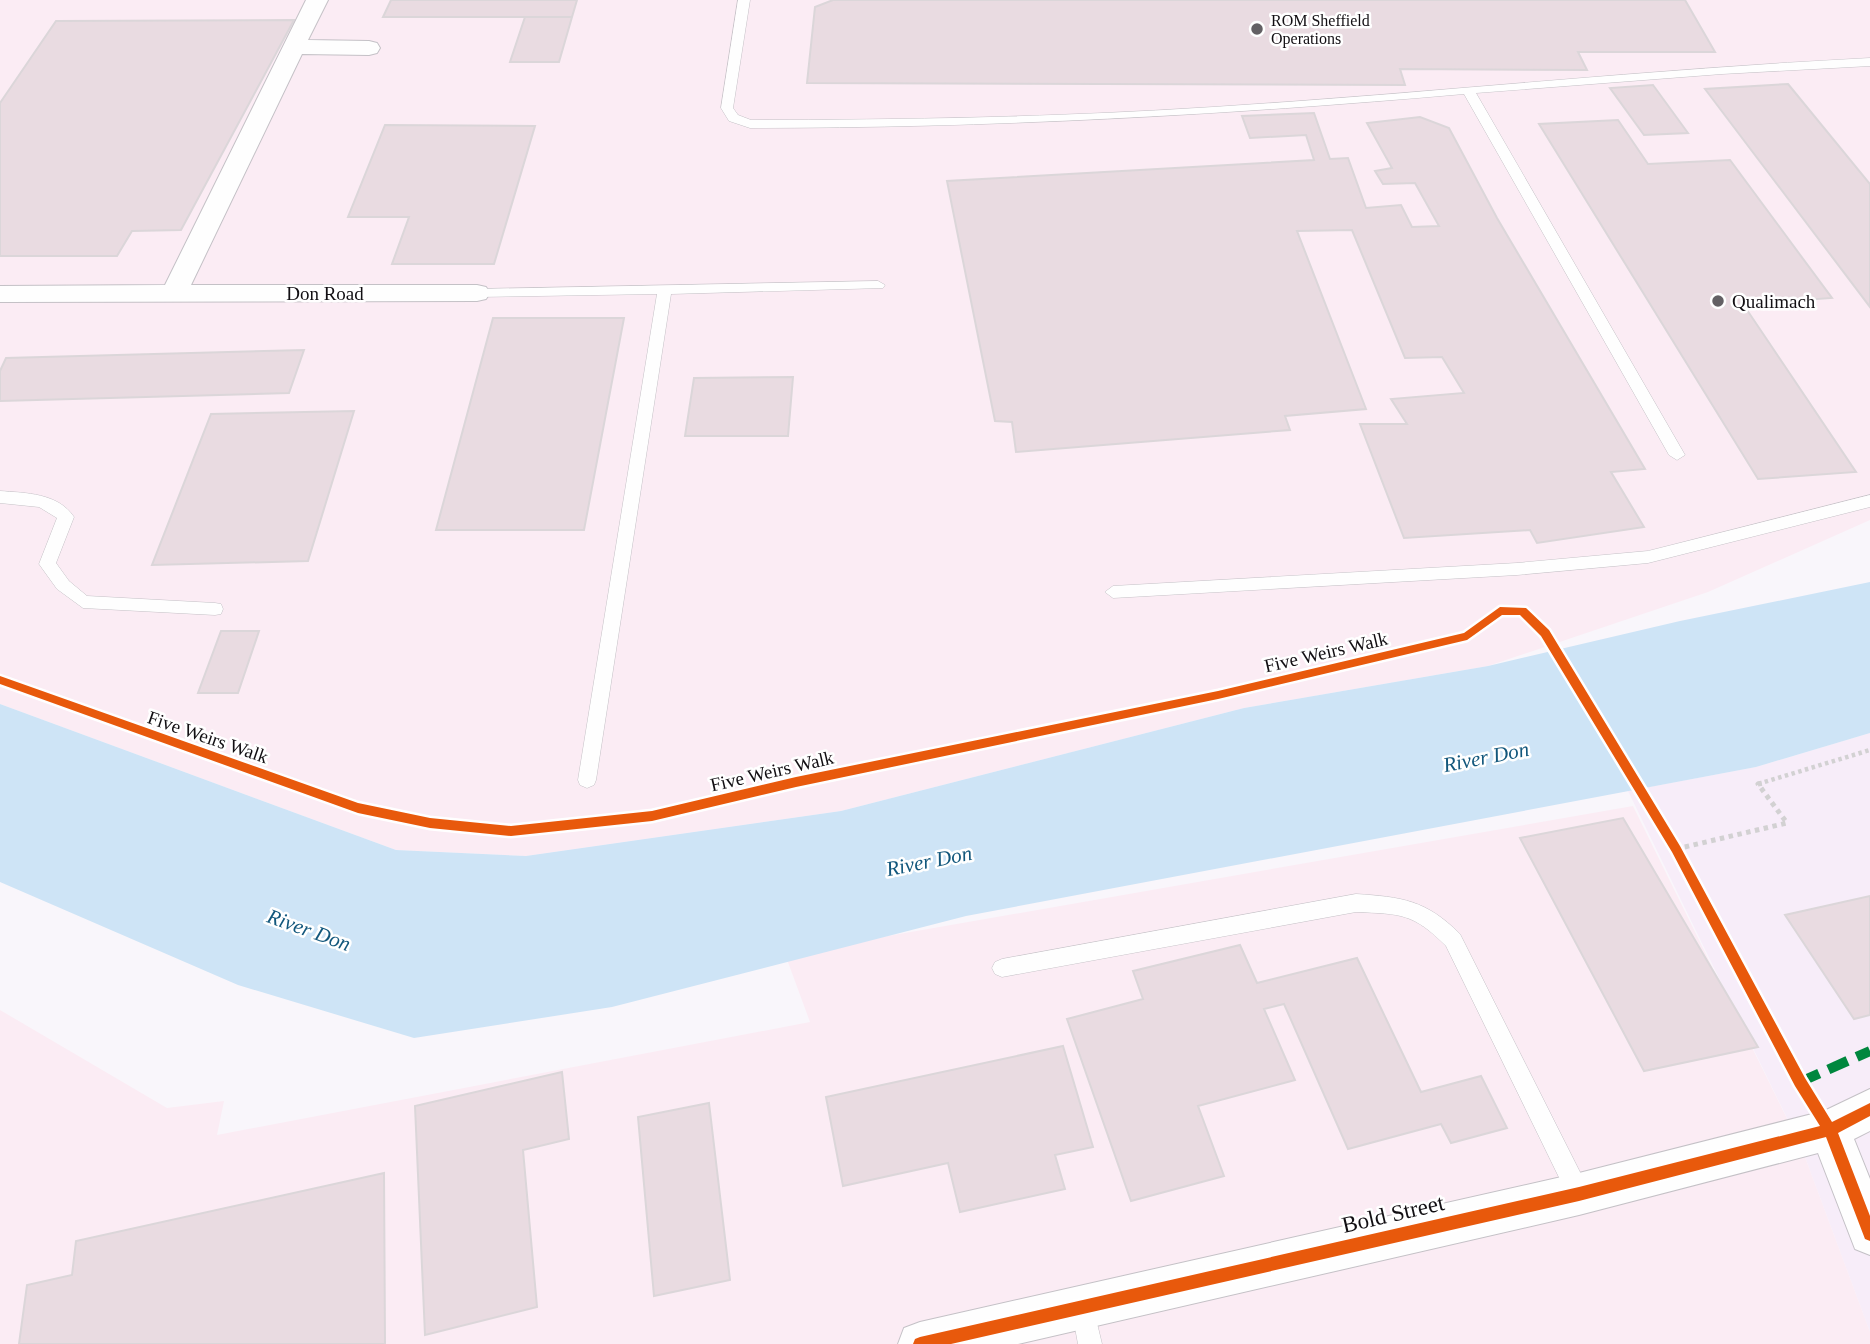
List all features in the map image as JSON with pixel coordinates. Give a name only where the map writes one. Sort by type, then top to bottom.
[{"type":"street","points":[[174,293],[317,0]]},
{"type":"street","points":[[295,47],[369,48]]},
{"type":"street","name":"Don Road","points":[[0,294],[477,293]]},
{"type":"street","name":"Bold Street","points":[[920,1344],[1086,1325],[1830,1130],[1870,1109]]},
{"type":"street","points":[[1830,1130],[1870,1234]]},
{"type":"lane","points":[[744,0],[727,108],[733,118],[750,124],[913,125],[1276,106],[1731,68],[1870,62]]},
{"type":"lane","points":[[1468,90],[1677,455]]},
{"type":"lane","points":[[477,293],[878,285]]},
{"type":"lane","points":[[587,780],[665,289]]},
{"type":"lane","points":[[0,497],[43,500],[57,507],[66,517],[47,565],[63,585],[83,602],[215,609]]},
{"type":"lane","points":[[1113,593],[1517,569],[1647,557],[1870,501]]},
{"type":"lane","points":[[1002,968],[1356,903],[1404,906],[1431,916],[1452,940],[1578,1194]]},
{"type":"path","points":[[1676,849],[1787,823],[1758,784],[1870,750]]},
{"type":"shaded area","points":[[0,0],[1870,0],[1870,520],[1708,592],[1488,666],[1244,708],[841,811],[526,856],[396,850],[0,704]]},
{"type":"shaded area","points":[[1870,733],[1870,1332],[1802,1149],[1628,791],[1756,767]]},
{"type":"shaded area","points":[[1633,806],[1802,1149],[1870,1332],[1870,1344],[0,1344],[0,1010],[167,1108],[224,1101],[217,1135],[810,1022],[785,954]]},
{"type":"water","name":"River Don","points":[[1870,582],[1870,733],[1756,767],[966,916],[612,1007],[414,1038],[238,985],[0,882],[0,704],[396,850],[526,856],[841,811],[1244,708],[1488,666],[1680,621]]},
{"type":"building","points":[[391,0],[577,0],[572,17],[383,17]]},
{"type":"building","name":"ROM Sheffield Operations","points":[[833,0],[1685,0],[1715,52],[1578,52],[1587,70],[1400,69],[1405,85],[807,83],[815,7]]},
{"type":"building","points":[[525,17],[572,17],[559,62],[510,62]]},
{"type":"building","points":[[294,20],[181,230],[132,231],[117,256],[0,256],[0,103],[56,21]]},
{"type":"building","points":[[1788,84],[1870,184],[1870,307],[1705,89]]},
{"type":"building","points":[[1653,85],[1688,133],[1644,135],[1610,88]]},
{"type":"building","points":[[1314,113],[1330,159],[1348,158],[1366,208],[1401,205],[1412,227],[1439,226],[1415,183],[1383,184],[1375,171],[1392,168],[1367,123],[1420,117],[1449,128],[1497,218],[1645,469],[1611,472],[1644,527],[1537,543],[1530,530],[1404,538],[1360,424],[1407,424],[1391,399],[1464,393],[1442,357],[1405,358],[1352,230],[1297,231],[1366,409],[1285,416],[1290,430],[1016,452],[1012,422],[995,421],[947,181],[1314,160],[1306,135],[1250,138],[1242,116]]},
{"type":"building","name":"Qualimach","points":[[1618,120],[1648,164],[1730,160],[1832,298],[1743,304],[1856,472],[1758,479],[1539,124]]},
{"type":"building","points":[[385,125],[535,126],[494,264],[392,264],[409,217],[348,217]]},
{"type":"building","points":[[493,318],[624,318],[584,530],[436,530]]},
{"type":"building","points":[[304,350],[289,393],[0,401],[0,371],[6,358]]},
{"type":"building","points":[[793,377],[788,436],[685,436],[694,378]]},
{"type":"building","points":[[354,411],[308,561],[152,565],[211,414]]},
{"type":"building","points":[[221,631],[259,631],[238,693],[198,693]]},
{"type":"building","points":[[1623,818],[1758,1047],[1644,1071],[1520,838]]},
{"type":"building","points":[[1870,896],[1870,1015],[1854,1019],[1785,915]]},
{"type":"building","points":[[1240,945],[1257,983],[1357,958],[1421,1092],[1481,1076],[1507,1128],[1451,1143],[1441,1124],[1348,1149],[1284,1004],[1264,1009],[1295,1080],[1198,1106],[1224,1176],[1131,1201],[1067,1019],[1143,999],[1133,971]]},
{"type":"building","points":[[1063,1046],[1093,1147],[1055,1155],[1065,1189],[960,1212],[948,1163],[843,1186],[826,1097]]},
{"type":"building","points":[[562,1072],[569,1139],[523,1150],[537,1307],[425,1335],[415,1106]]},
{"type":"building","points":[[709,1103],[730,1280],[654,1296],[638,1117]]},
{"type":"building","points":[[384,1173],[385,1344],[19,1344],[27,1285],[72,1275],[76,1241]]},
{"type":"marked path","points":[[1800,1082],[1870,1051]]},
{"type":"cycle path","name":"Five Weirs Walk","points":[[0,680],[358,808],[430,823],[511,831],[652,816],[796,782],[1218,695],[1467,636],[1500,611],[1522,611],[1545,633],[1676,849],[1800,1082],[1830,1130],[1870,1234]]},
{"type":"cycle path","points":[[920,1344],[1579,1194],[1830,1130],[1870,1109]]},
{"type":"place","name":"ROM Sheffield Operations","points":[[1257,29]]},
{"type":"place","name":"Qualimach","points":[[1718,301]]}]
